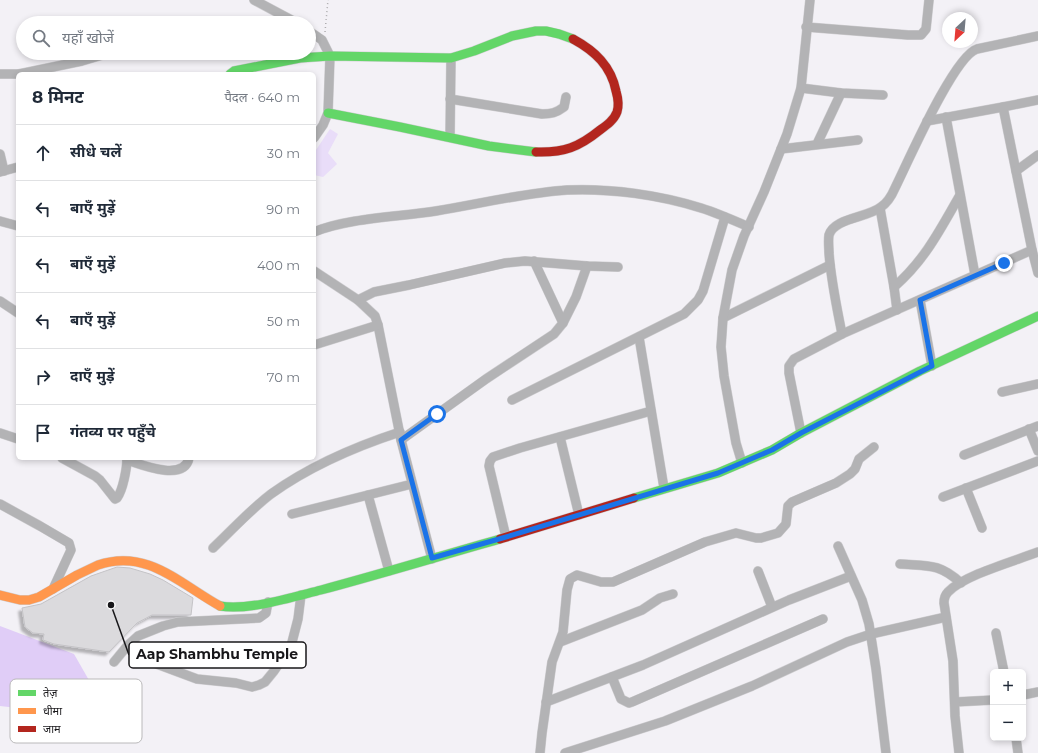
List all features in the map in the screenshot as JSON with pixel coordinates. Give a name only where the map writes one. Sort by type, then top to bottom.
[{"type":"street","points":[[254,0],[284,16]]},
{"type":"street","points":[[742,463],[736,443],[724,376],[721,347],[723,318],[732,270],[781,148],[801,88],[806,27],[810,0]]},
{"type":"street","points":[[806,27],[908,36],[921,35],[926,29],[928,0]]},
{"type":"street","points":[[316,57],[451,58],[462,56],[512,36],[545,30],[577,41],[600,57],[613,76],[618,99],[615,117],[585,142],[566,150],[533,152],[328,113]]},
{"type":"street","points":[[842,334],[830,265],[829,236],[834,227],[838,224],[864,216],[880,208],[885,203],[894,190],[927,121],[954,74],[970,52],[977,49],[1038,36]]},
{"type":"street","points":[[316,38],[326,45],[330,56],[328,113],[323,125],[316,135]]},
{"type":"street","points":[[450,137],[451,58]]},
{"type":"street","points":[[41,72],[64,70],[90,60]]},
{"type":"street","points":[[237,72],[291,60]]},
{"type":"street","points":[[0,74],[16,74]]},
{"type":"street","points":[[801,88],[840,93],[883,95]]},
{"type":"street","points":[[817,144],[840,93]]},
{"type":"street","points":[[450,99],[542,114],[553,114],[564,107],[566,98]]},
{"type":"street","points":[[927,121],[1003,108],[1038,100]]},
{"type":"street","points":[[1003,108],[1038,273]]},
{"type":"street","points":[[946,117],[976,275]]},
{"type":"street","points":[[781,148],[858,140]]},
{"type":"street","points":[[0,154],[2,171],[16,168]]},
{"type":"street","points":[[1016,171],[1038,155]]},
{"type":"street","points":[[316,231],[341,224],[435,211],[565,190],[634,194],[664,198],[699,207],[749,227]]},
{"type":"street","points":[[894,287],[909,274],[931,246],[960,195]]},
{"type":"street","points":[[880,208],[897,310]]},
{"type":"street","points":[[512,400],[684,314],[698,300],[709,272],[725,217]]},
{"type":"street","points":[[0,221],[16,225]]},
{"type":"street","points":[[801,433],[794,401],[789,366],[794,359],[842,334],[1032,250]]},
{"type":"street","points":[[534,261],[563,323]]},
{"type":"street","points":[[358,300],[374,292],[409,286],[478,268],[505,263],[534,261],[587,266],[618,267]]},
{"type":"street","points":[[723,318],[830,265]]},
{"type":"street","points":[[214,548],[248,513],[271,494],[338,455],[370,442],[400,436],[554,334],[563,323],[576,297],[587,266]]},
{"type":"street","points":[[316,272],[358,300],[375,316],[400,436],[432,558]]},
{"type":"street","points":[[920,300],[932,366]]},
{"type":"street","points":[[0,301],[16,312]]},
{"type":"street","points":[[0,595],[14,600],[30,600],[39,597],[99,564],[123,560],[146,564],[158,569],[220,606],[231,608],[246,607],[301,595],[506,537],[664,488],[718,473],[772,450],[801,433],[932,366],[1038,316]]},
{"type":"street","points":[[316,344],[378,325]]},
{"type":"street","points":[[639,337],[664,488]]},
{"type":"street","points":[[1002,392],[1038,384]]},
{"type":"street","points":[[506,537],[489,466],[491,458],[651,411]]},
{"type":"street","points":[[964,456],[1034,427],[1038,451]]},
{"type":"street","points":[[0,433],[16,438]]},
{"type":"street","points":[[560,437],[579,515]]},
{"type":"street","points":[[540,753],[552,662],[563,632],[568,583],[573,576],[577,575],[601,582],[613,582],[705,542],[736,532],[756,538],[778,533],[786,524],[788,506],[792,502],[836,483],[850,474],[855,469],[859,459],[874,447]]},
{"type":"street","points":[[66,460],[95,476],[115,499],[120,494],[127,460]]},
{"type":"street","points":[[130,460],[160,470],[170,470],[184,467],[189,460]]},
{"type":"street","points":[[943,497],[1038,461]]},
{"type":"street","points":[[292,514],[412,484]]},
{"type":"street","points":[[966,488],[982,528]]},
{"type":"street","points":[[368,495],[389,571]]},
{"type":"street","points":[[0,504],[69,543],[71,550],[53,589]]},
{"type":"street","points":[[838,546],[862,600],[871,634],[886,753]]},
{"type":"street","points":[[959,753],[953,661],[944,598],[948,592],[962,583],[988,570],[1038,552]]},
{"type":"street","points":[[900,564],[933,566],[940,568],[962,583]]},
{"type":"street","points":[[758,571],[772,607]]},
{"type":"street","points":[[546,702],[650,662],[772,607],[851,576]]},
{"type":"street","points":[[560,642],[642,610],[660,598],[673,594]]},
{"type":"street","points":[[138,657],[197,679],[236,683],[252,687],[259,685],[265,682],[291,646],[298,619],[301,595]]},
{"type":"street","points":[[114,662],[128,645],[144,632],[178,622],[259,618],[266,613],[268,602]]},
{"type":"street","points":[[565,753],[665,722],[752,686],[847,642],[871,634],[946,617]]},
{"type":"street","points":[[612,677],[622,699],[629,703],[823,619]]},
{"type":"street","points":[[996,633],[1003,669]]},
{"type":"street","points":[[1026,694],[1038,692]]},
{"type":"street","points":[[955,702],[990,700]]},
{"type":"street","points":[[1016,741],[1018,753]]},
{"type":"path","points":[[316,36],[325,36],[328,0]]},
{"type":"shaded area","points":[[330,129],[338,134],[328,153],[337,164],[323,177],[316,175],[316,150]]},
{"type":"shaded area","points":[[0,626],[74,654],[88,679],[10,679],[10,707],[0,706]]},
{"type":"building","points":[[117,567],[130,568],[150,574],[193,598],[191,615],[152,615],[137,623],[109,652],[54,644],[43,640],[44,634],[33,633],[25,627],[22,608],[41,604],[91,576]]},
{"type":"traffic: fast","points":[[316,57],[451,58],[474,51],[512,36],[536,31],[546,31],[573,39]]},
{"type":"traffic: fast","points":[[233,72],[290,60]]},
{"type":"traffic: fast","points":[[328,113],[489,146],[536,152]]},
{"type":"traffic: fast","points":[[634,498],[718,473],[772,450],[801,433],[920,371],[1038,316]]},
{"type":"traffic: fast","points":[[220,606],[244,607],[284,599],[366,578],[500,539]]},
{"type":"traffic: slow","points":[[0,595],[20,600],[29,600],[39,597],[77,575],[98,565],[116,561],[132,561],[148,565],[162,571],[220,606]]},
{"type":"traffic: jam","points":[[536,152],[563,150],[578,145],[608,124],[617,112],[617,94],[614,82],[606,67],[595,54],[573,39]]},
{"type":"traffic: jam","points":[[500,539],[634,498]]},
{"type":"place","name":"Aap Shambhu Temple","points":[[111,605]]},
{"type":"route","points":[[437,414],[401,440],[432,558],[718,473],[772,450],[801,433],[932,366],[920,300],[1004,263]]}]
